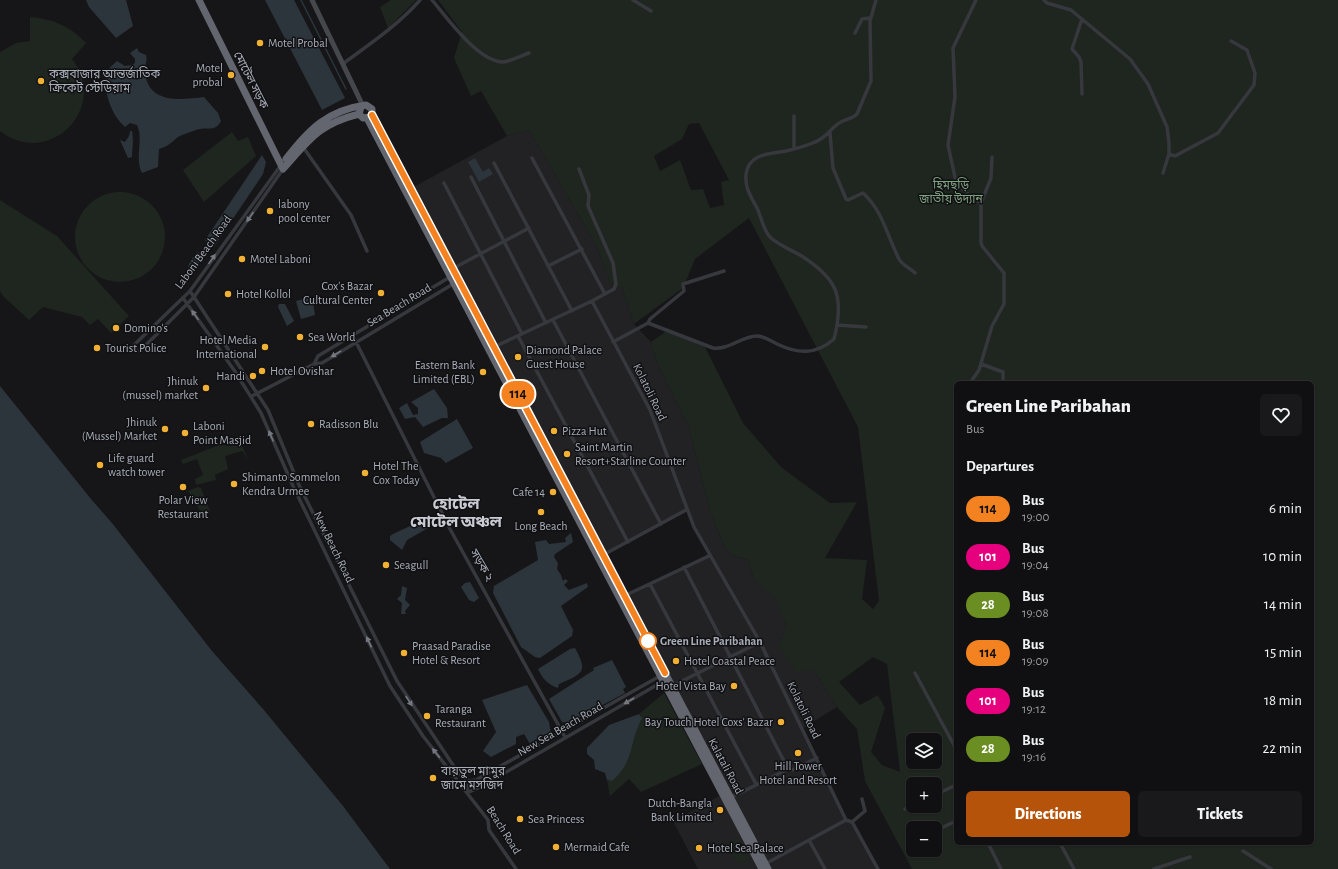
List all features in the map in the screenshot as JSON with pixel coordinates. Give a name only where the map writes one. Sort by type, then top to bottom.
[{"type":"highway","name":"মোটেল সড়ক","points":[[199,0],[282,167]]},
{"type":"highway","points":[[369,106],[372,112],[369,117],[363,118],[361,109],[369,106]]},
{"type":"highway","name":"Laboni Beach Road","points":[[282,167],[311,129],[324,120],[345,110],[361,109]]},
{"type":"highway","name":"Laboni Beach Road","points":[[282,167],[316,133],[338,119],[361,109]]},
{"type":"highway","points":[[369,117],[452,280],[662,677]]},
{"type":"highway","points":[[399,175],[452,268],[494,347],[602,556],[609,575],[624,596],[662,677]]},
{"type":"highway","name":"Kalatali Road","points":[[662,677],[672,686],[765,867]]},
{"type":"highway","name":"Kalatali Road","points":[[662,677],[765,867]]},
{"type":"street","points":[[312,0],[344,64],[361,109]]},
{"type":"street","points":[[344,64],[410,12],[420,0]]},
{"type":"street","points":[[432,0],[463,36],[484,55],[502,62],[529,53]]},
{"type":"street","points":[[633,0],[651,11]]},
{"type":"street","points":[[648,323],[713,348],[720,349],[755,336],[762,337],[788,349],[805,353],[827,345],[834,338],[839,307],[838,296],[834,287],[822,272],[809,261],[771,238],[764,228],[756,206],[747,188],[747,168],[755,158],[765,154],[815,142],[830,133],[841,122],[857,114],[869,88],[871,75],[870,18],[876,0]]},
{"type":"street","points":[[976,0],[953,48],[955,97],[948,145],[956,182],[968,194],[981,203]]},
{"type":"street","points":[[1044,0],[1047,3],[1071,10],[1130,58],[1148,84],[1167,127],[1170,143],[1163,173]]},
{"type":"street","points":[[855,33],[862,19],[870,18]]},
{"type":"street","points":[[1082,19],[1072,50],[1079,57],[1081,62],[1082,94]]},
{"type":"street","points":[[1168,154],[1175,156],[1218,133],[1254,85],[1255,72],[1247,50],[1232,41]]},
{"type":"street","points":[[794,116],[794,148]]},
{"type":"street","points":[[830,133],[833,168],[846,199],[848,200],[863,193],[872,200],[887,229],[899,260],[915,273]]},
{"type":"street","points":[[303,146],[351,215],[368,252]]},
{"type":"street","points":[[971,381],[981,364],[992,326],[1003,306],[1004,298],[1004,273],[1000,266],[982,246],[981,203],[991,178],[992,157]]},
{"type":"street","points":[[532,158],[605,294]]},
{"type":"street","points":[[494,163],[572,311]]},
{"type":"street","name":"Laboni Beach Road","points":[[282,167],[194,297],[140,351],[134,349],[134,345],[190,291],[282,167]]},
{"type":"street","points":[[494,347],[572,311],[614,289],[616,284],[613,263],[588,206],[589,195],[579,169]]},
{"type":"street","points":[[471,177],[546,323]]},
{"type":"street","points":[[444,183],[520,335],[628,542]]},
{"type":"street","points":[[452,268],[529,228]]},
{"type":"street","points":[[548,266],[582,249]]},
{"type":"street","points":[[613,342],[648,323],[650,319],[684,291],[683,284],[724,271]]},
{"type":"street","name":"Sea Beach Road","points":[[314,364],[318,356],[400,307],[452,280]]},
{"type":"street","name":"Sea Beach Road","points":[[252,396],[314,364],[322,363],[404,313],[452,280]]},
{"type":"street","name":"New Beach Road","points":[[190,291],[268,410],[287,456],[315,516],[397,681],[459,774],[469,781]]},
{"type":"street","name":"New Beach Road","points":[[183,298],[252,396],[390,686],[423,736],[467,793]]},
{"type":"street","name":"Kolatoli Road","points":[[592,301],[650,410],[686,510],[709,556],[760,642],[846,820]]},
{"type":"street","points":[[400,307],[404,313]]},
{"type":"street","points":[[553,320],[662,524]]},
{"type":"street","points":[[837,325],[866,327]]},
{"type":"street","name":"সড়ক ২","points":[[353,336],[450,529],[565,737]]},
{"type":"street","points":[[981,364],[1003,372],[1003,381]]},
{"type":"street","points":[[281,458],[287,456]]},
{"type":"street","points":[[602,556],[686,510]]},
{"type":"street","points":[[310,519],[315,516]]},
{"type":"street","points":[[624,596],[709,556]]},
{"type":"street","points":[[684,567],[788,769]]},
{"type":"street","points":[[650,584],[756,784]]},
{"type":"street","points":[[672,686],[760,642]]},
{"type":"street","points":[[915,673],[954,745]]},
{"type":"street","name":"New Sea Beach Road","points":[[469,781],[476,780],[562,730],[662,677]]},
{"type":"street","name":"New Sea Beach Road","points":[[467,793],[482,786],[565,737],[662,677]]},
{"type":"street","points":[[390,686],[397,681]]},
{"type":"street","points":[[730,798],[788,769],[792,770],[817,758]]},
{"type":"street","points":[[467,793],[469,781]]},
{"type":"street","points":[[942,792],[954,786]]},
{"type":"street","name":"Beach Road","points":[[467,793],[488,820],[489,830],[516,869]]},
{"type":"street","points":[[852,822],[865,811],[862,799]]},
{"type":"street","points":[[765,867],[809,840],[846,820],[852,822],[878,869]]},
{"type":"street","points":[[942,828],[954,823]]},
{"type":"street","points":[[809,840],[825,869]]},
{"type":"street","points":[[989,845],[1001,869]]},
{"type":"street","points":[[1061,845],[1074,869]]},
{"type":"street","points":[[1243,851],[1271,869]]},
{"type":"street","points":[[1154,869],[1190,857]]},
{"type":"shaded area","points":[[86,0],[126,0],[133,26],[116,38],[89,7]]},
{"type":"shaded area","points":[[265,0],[294,0],[345,98],[322,110]]},
{"type":"shaded area","points":[[137,48],[139,52],[146,55],[147,60],[145,73],[148,83],[153,90],[159,95],[167,98],[185,99],[204,97],[218,113],[221,121],[216,127],[200,129],[185,134],[178,137],[167,146],[159,149],[158,167],[142,173],[139,161],[140,137],[137,125],[130,123],[125,127],[115,116],[109,102],[105,79],[105,72],[117,61],[125,66],[135,63],[135,59],[130,53]]},
{"type":"shaded area","points":[[529,130],[596,245],[613,289],[622,287],[634,324],[651,342],[657,363],[688,425],[709,508],[724,546],[733,556],[748,560],[754,580],[774,596],[786,624],[779,646],[813,669],[837,707],[803,728],[844,817],[855,823],[879,869],[698,869],[673,821],[725,793],[623,597],[708,554],[688,511],[602,556],[410,189],[507,136]]},
{"type":"shaded area","points":[[130,131],[132,131],[133,138],[132,157],[128,158],[120,140],[125,142]]},
{"type":"shaded area","points":[[262,155],[266,162],[263,174],[214,247],[205,240]]},
{"type":"shaded area","points":[[475,158],[483,172],[489,168],[493,174],[479,182],[468,162]]},
{"type":"shaded area","points":[[199,252],[204,256],[192,274],[188,268],[194,256]]},
{"type":"shaded area","points":[[312,297],[315,315],[301,319],[296,301]]},
{"type":"shaded area","points":[[279,304],[285,304],[294,321],[287,326],[278,307]]},
{"type":"shaded area","points":[[0,386],[112,523],[212,651],[263,709],[343,806],[390,869],[0,869]]},
{"type":"shaded area","points":[[434,389],[447,408],[448,418],[442,418],[423,427],[415,417],[405,419],[399,408],[407,403],[413,415],[418,414],[418,408],[411,402]]},
{"type":"shaded area","points":[[457,419],[473,448],[446,463],[441,458],[424,453],[420,442]]},
{"type":"shaded area","points":[[425,519],[430,527],[407,540],[402,550],[390,540],[390,536],[393,534]]},
{"type":"shaded area","points":[[571,533],[573,542],[555,554],[554,557],[558,563],[557,569],[563,581],[565,579],[568,581],[564,585],[569,590],[587,583],[588,587],[561,606],[573,630],[572,636],[540,658],[535,657],[521,647],[493,593],[494,586],[538,560],[535,542],[546,540],[549,544],[566,542],[565,538]]},
{"type":"shaded area","points":[[470,582],[479,598],[474,602],[469,600],[461,587],[465,583]]},
{"type":"shaded area","points":[[402,586],[407,588],[405,600],[410,605],[405,611],[406,614],[401,614],[402,603],[397,599],[401,595]]},
{"type":"shaded area","points":[[575,648],[582,662],[581,671],[574,677],[559,684],[558,688],[554,687],[543,678],[538,669],[570,649]]},
{"type":"shaded area","points":[[612,660],[626,687],[623,689],[625,693],[569,723],[562,722],[549,699],[594,670],[593,668]]},
{"type":"shaded area","points":[[527,685],[549,722],[551,734],[530,744],[524,734],[516,737],[516,744],[491,757],[483,751],[496,732],[482,700]]},
{"type":"shaded area","points":[[639,714],[642,718],[625,766],[612,781],[607,780],[605,773],[595,769],[594,760],[587,754],[587,748],[609,725]]},
{"type":"green space","points":[[391,0],[416,0],[388,28],[380,7]]},
{"type":"green space","name":"হিমছড়ি জাতীয় উদ্যান","points":[[438,0],[1338,0],[1338,869],[912,869],[865,781],[857,729],[837,707],[813,669],[796,673],[779,646],[786,624],[774,597],[754,580],[748,560],[733,556],[724,546],[709,508],[688,425],[657,363],[651,342],[668,330],[705,347],[743,423],[782,468],[830,503],[857,502],[825,558],[867,560],[862,599],[873,609],[879,601],[858,427],[749,218],[695,259],[683,288],[634,324],[622,287],[613,289],[596,245],[529,130],[507,136],[481,91],[471,96],[454,58],[462,32]],"holes":[[[699,123],[729,180],[721,182],[724,205],[710,208],[703,189],[691,190],[680,160],[660,171],[654,156],[682,139],[689,124]],[[873,657],[887,664],[900,772],[882,765],[871,752],[885,708],[878,695],[860,705],[839,682]]]},
{"type":"green space","name":"কক্সবাজার আন্তর্জাতিক ক্রিকেট স্টেডিয়াম","points":[[30,17],[61,24],[74,32],[86,43],[72,59],[82,78],[84,96],[79,113],[69,128],[54,138],[37,143],[19,141],[0,131],[0,52],[16,43],[30,41]]},
{"type":"green space","points":[[232,132],[238,141],[248,137],[256,156],[204,202],[183,170]]},
{"type":"green space","points":[[111,192],[129,192],[145,199],[158,212],[165,228],[165,246],[158,262],[145,275],[129,282],[111,282],[95,275],[82,262],[75,246],[75,228],[82,212],[95,199]]},
{"type":"green space","points":[[0,200],[57,236],[129,316],[111,333],[98,319],[90,325],[82,317],[43,307],[29,320],[3,296],[0,291]]},
{"type":"green space","points":[[219,445],[242,446],[248,459],[242,451],[225,456],[228,469],[215,475],[216,480],[196,485],[195,479],[203,475],[197,459],[183,464],[181,460]]},
{"type":"green space","points":[[198,487],[201,488],[210,511],[202,514],[188,491]]},
{"type":"green space","points":[[664,693],[702,764],[641,792],[629,779],[610,796],[607,780],[612,781],[637,724],[640,721],[641,715],[639,714]]},
{"type":"green space","points":[[739,837],[750,858],[737,865],[726,844]]},
{"type":"waterway","points":[[301,0],[346,89]]},
{"type":"bus line","name":"114","points":[[372,115],[665,673]]},
{"type":"place","name":"Motel Probal","points":[[260,43]]},
{"type":"place","name":"Motel probal","points":[[231,75]]},
{"type":"place","name":"কক্সবাজার আন্তর্জাতিক ক্রিকেট স্টেডিয়াম","points":[[41,81]]},
{"type":"place","name":"labony pool center","points":[[270,211]]},
{"type":"place","name":"Motel Laboni","points":[[242,259]]},
{"type":"place","name":"Cox's Bazar Cultural Center","points":[[381,293]]},
{"type":"place","name":"Hotel Kollol","points":[[228,294]]},
{"type":"place","name":"Domino's","points":[[116,328]]},
{"type":"place","name":"Sea World","points":[[300,337]]},
{"type":"place","name":"Hotel Media International","points":[[265,347]]},
{"type":"place","name":"Tourist Police","points":[[97,348]]},
{"type":"place","name":"Diamond Palace Guest House","points":[[518,357]]},
{"type":"place","name":"Hotel Ovishar","points":[[262,371]]},
{"type":"place","name":"Eastern Bank Limited (EBL)","points":[[483,372]]},
{"type":"place","name":"Handi","points":[[253,376]]},
{"type":"place","name":"Jhinuk (mussel) market","points":[[206,388]]},
{"type":"place","name":"Radisson Blu","points":[[311,424]]},
{"type":"place","name":"Jhinuk (Mussel) Market","points":[[165,429]]},
{"type":"place","name":"Pizza Hut","points":[[554,431]]},
{"type":"place","name":"Laboni Point Masjid","points":[[185,433]]},
{"type":"place","name":"Saint Martin Resort+Starline Counter","points":[[567,454]]},
{"type":"place","name":"Life guard watch tower","points":[[100,465]]},
{"type":"place","name":"Hotel The Cox Today","points":[[365,473]]},
{"type":"place","name":"Shimanto Sommelon Kendra Urmee","points":[[234,484]]},
{"type":"place","name":"Polar View Restaurant","points":[[183,487]]},
{"type":"place","name":"Cafe 14","points":[[553,492]]},
{"type":"place","name":"Long Beach","points":[[541,512]]},
{"type":"place","name":"Seagull","points":[[386,565]]},
{"type":"place","name":"Green Line Paribahan","points":[[648,641]]},
{"type":"place","name":"Praasad Paradise Hotel & Resort","points":[[404,653]]},
{"type":"place","name":"Hotel Coastal Peace","points":[[676,661]]},
{"type":"place","name":"Hotel Vista Bay","points":[[734,686]]},
{"type":"place","name":"Taranga Restaurant","points":[[427,716]]},
{"type":"place","name":"Bay Touch Hotel Coxs' Bazar","points":[[781,722]]},
{"type":"place","name":"Hill Tower Hotel and Resort","points":[[798,753]]},
{"type":"place","name":"বায়তুল মা'মুর জামে মসজিদ","points":[[433,778]]},
{"type":"place","name":"Dutch-Bangla Bank Limited","points":[[720,810]]},
{"type":"place","name":"Sea Princess","points":[[520,819]]},
{"type":"place","name":"Mermaid Cafe","points":[[556,847]]},
{"type":"place","name":"Hotel Sea Palace","points":[[699,848]]},
{"type":"district","name":"হোটেল মোটেল অঞ্চল","points":[[456,513]]}]
